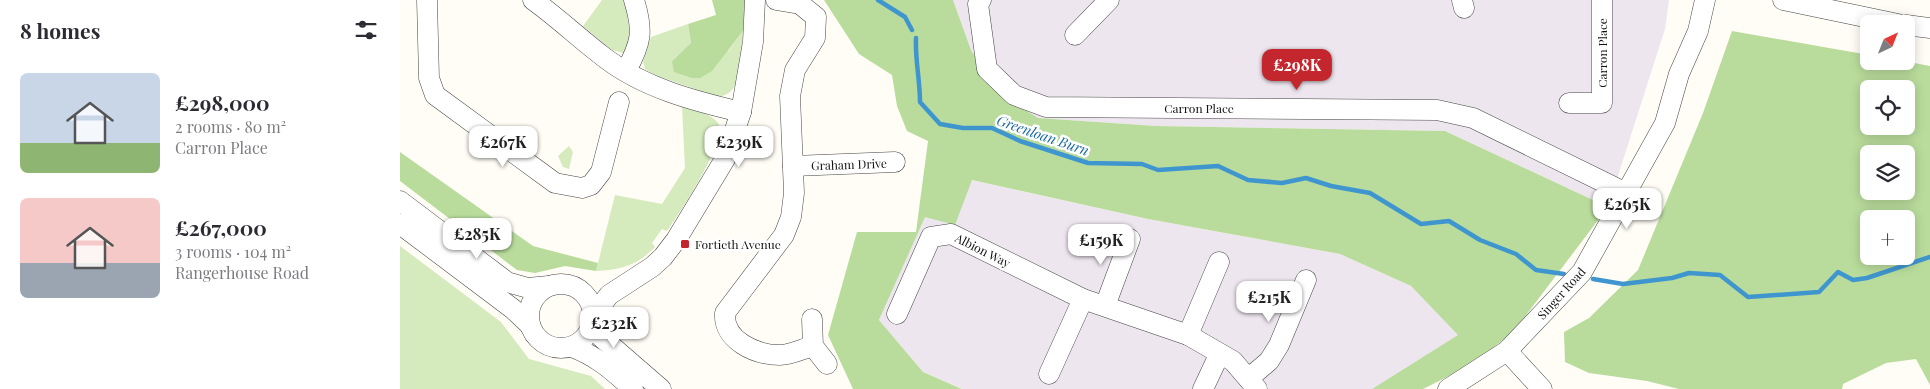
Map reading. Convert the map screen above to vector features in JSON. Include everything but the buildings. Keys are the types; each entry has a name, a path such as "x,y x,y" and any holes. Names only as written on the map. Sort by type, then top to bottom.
{"street":[{"path":"427,0 429,78 435,95 555,183 582,188 591,186 596,180 601,172 619,102"},
{"path":"533,0 606,58 626,71 686,98 740,112"},
{"path":"626,71 638,49 640,39 641,27 634,0"},
{"path":"572,347 585,338 609,295 626,281 652,267 676,240 724,159 740,112 753,42 755,0"},
{"name":"Graham Drive","path":"776,0 800,4 816,17 815,38 795,70 790,96 793,166 895,162"},
{"name":"Carron Place","path":"981,0 978,4 987,69 1014,95 1046,107 1437,110 1473,118 1626,193"},
{"path":"1076,35 1109,0"},
{"name":"Carron Place","path":"1569,103 1602,103 1602,0"},
{"name":"Singer Road","path":"1448,389 1508,351 1582,272 1665,123 1679,74 1698,31 1705,0"},
{"path":"1783,0 1860,16"},
{"path":"1915,26 1930,28"},
{"path":"793,166 794,193 791,217 784,235 724,312 724,320 733,338 755,350 778,355 790,354 813,346"},
{"path":"400,201 508,282 528,288 560,284 574,286 626,281"},
{"path":"400,224 513,309 530,325 538,339 551,348 572,347 587,352 602,362 633,389"},
{"name":"Albion Way","path":"897,314 931,236 951,234 1083,299 1188,335 1233,361 1253,383 1280,345 1306,280"},
{"path":"1105,306 1130,239"},
{"path":"1188,335 1219,262"},
{"path":"530,325 528,316 534,298 549,286"},
{"path":"574,286 588,298 601,337 661,389"},
{"path":"1049,374 1083,299"},
{"path":"812,320 813,346 827,364"},
{"path":"1508,351 1542,389"},
{"path":"1203,389 1220,354"}],"shaded area":[{"path":"953,0 1669,0 1665,29 1608,207 1445,131 1156,126 1038,118 998,93 971,50"},
{"path":"971,180 1148,219 1340,254 1411,286 1459,335 1372,389 963,389 923,372 879,320 925,216"}],"green space":[{"path":"602,0 626,0 630,38 623,53 612,50 583,26"},
{"path":"712,0 745,0 743,31 712,71 700,78 692,78 674,72 672,61 691,43 688,24 716,15"},
{"path":"824,0 953,0 971,50 998,93 1038,118 1156,126 1445,131 1608,207 1514,331 1473,364 1423,389 1372,389 1458,335 1411,286 1340,254 1148,219 972,180 955,225 925,217 879,320 923,372 962,389 853,389 828,335 857,232 916,232 928,141 907,131 897,106 892,75 859,54"},
{"path":"688,24 691,43 672,61 728,51 743,31 739,73 732,90 725,95 715,96 655,75 645,69 643,62 651,37"},
{"path":"1732,31 1860,53 1860,70 1915,70 1915,63 1930,66 1930,385 1916,359 1886,363 1843,384 1842,389 1679,389 1647,381 1589,373 1565,362 1564,332 1589,318 1638,270 1703,113"},
{"path":"682,107 708,115 719,125 716,146 709,162 681,210 667,231 662,229 652,243 655,247 649,253 621,268 596,271 615,195 662,204 685,168"},
{"path":"569,146 573,152 569,169 563,167 558,156"},
{"path":"400,152 533,246 598,263 596,271 565,266 535,273 517,270 400,181"},
{"path":"400,246 501,322 529,359 591,376 605,389 400,389"}],"waterway":[{"name":"Greenloan Burn","path":"878,0 905,17 912,30"},
{"name":"Greenloan Burn","path":"916,38 920,102 940,124 963,128 992,128 1020,141 1088,163 1142,164 1158,170 1218,166 1248,180 1282,183 1306,178 1331,186 1370,193 1421,224 1449,221 1480,240 1516,254 1536,270 1564,274"},
{"name":"Greenloan Burn","path":"1593,279 1623,284 1672,278 1689,273 1720,275 1748,297 1819,292 1838,272 1853,280 1867,278 1930,257"}],"place":[{"name":"Fortieth Avenue","path":"685,244"}]}
